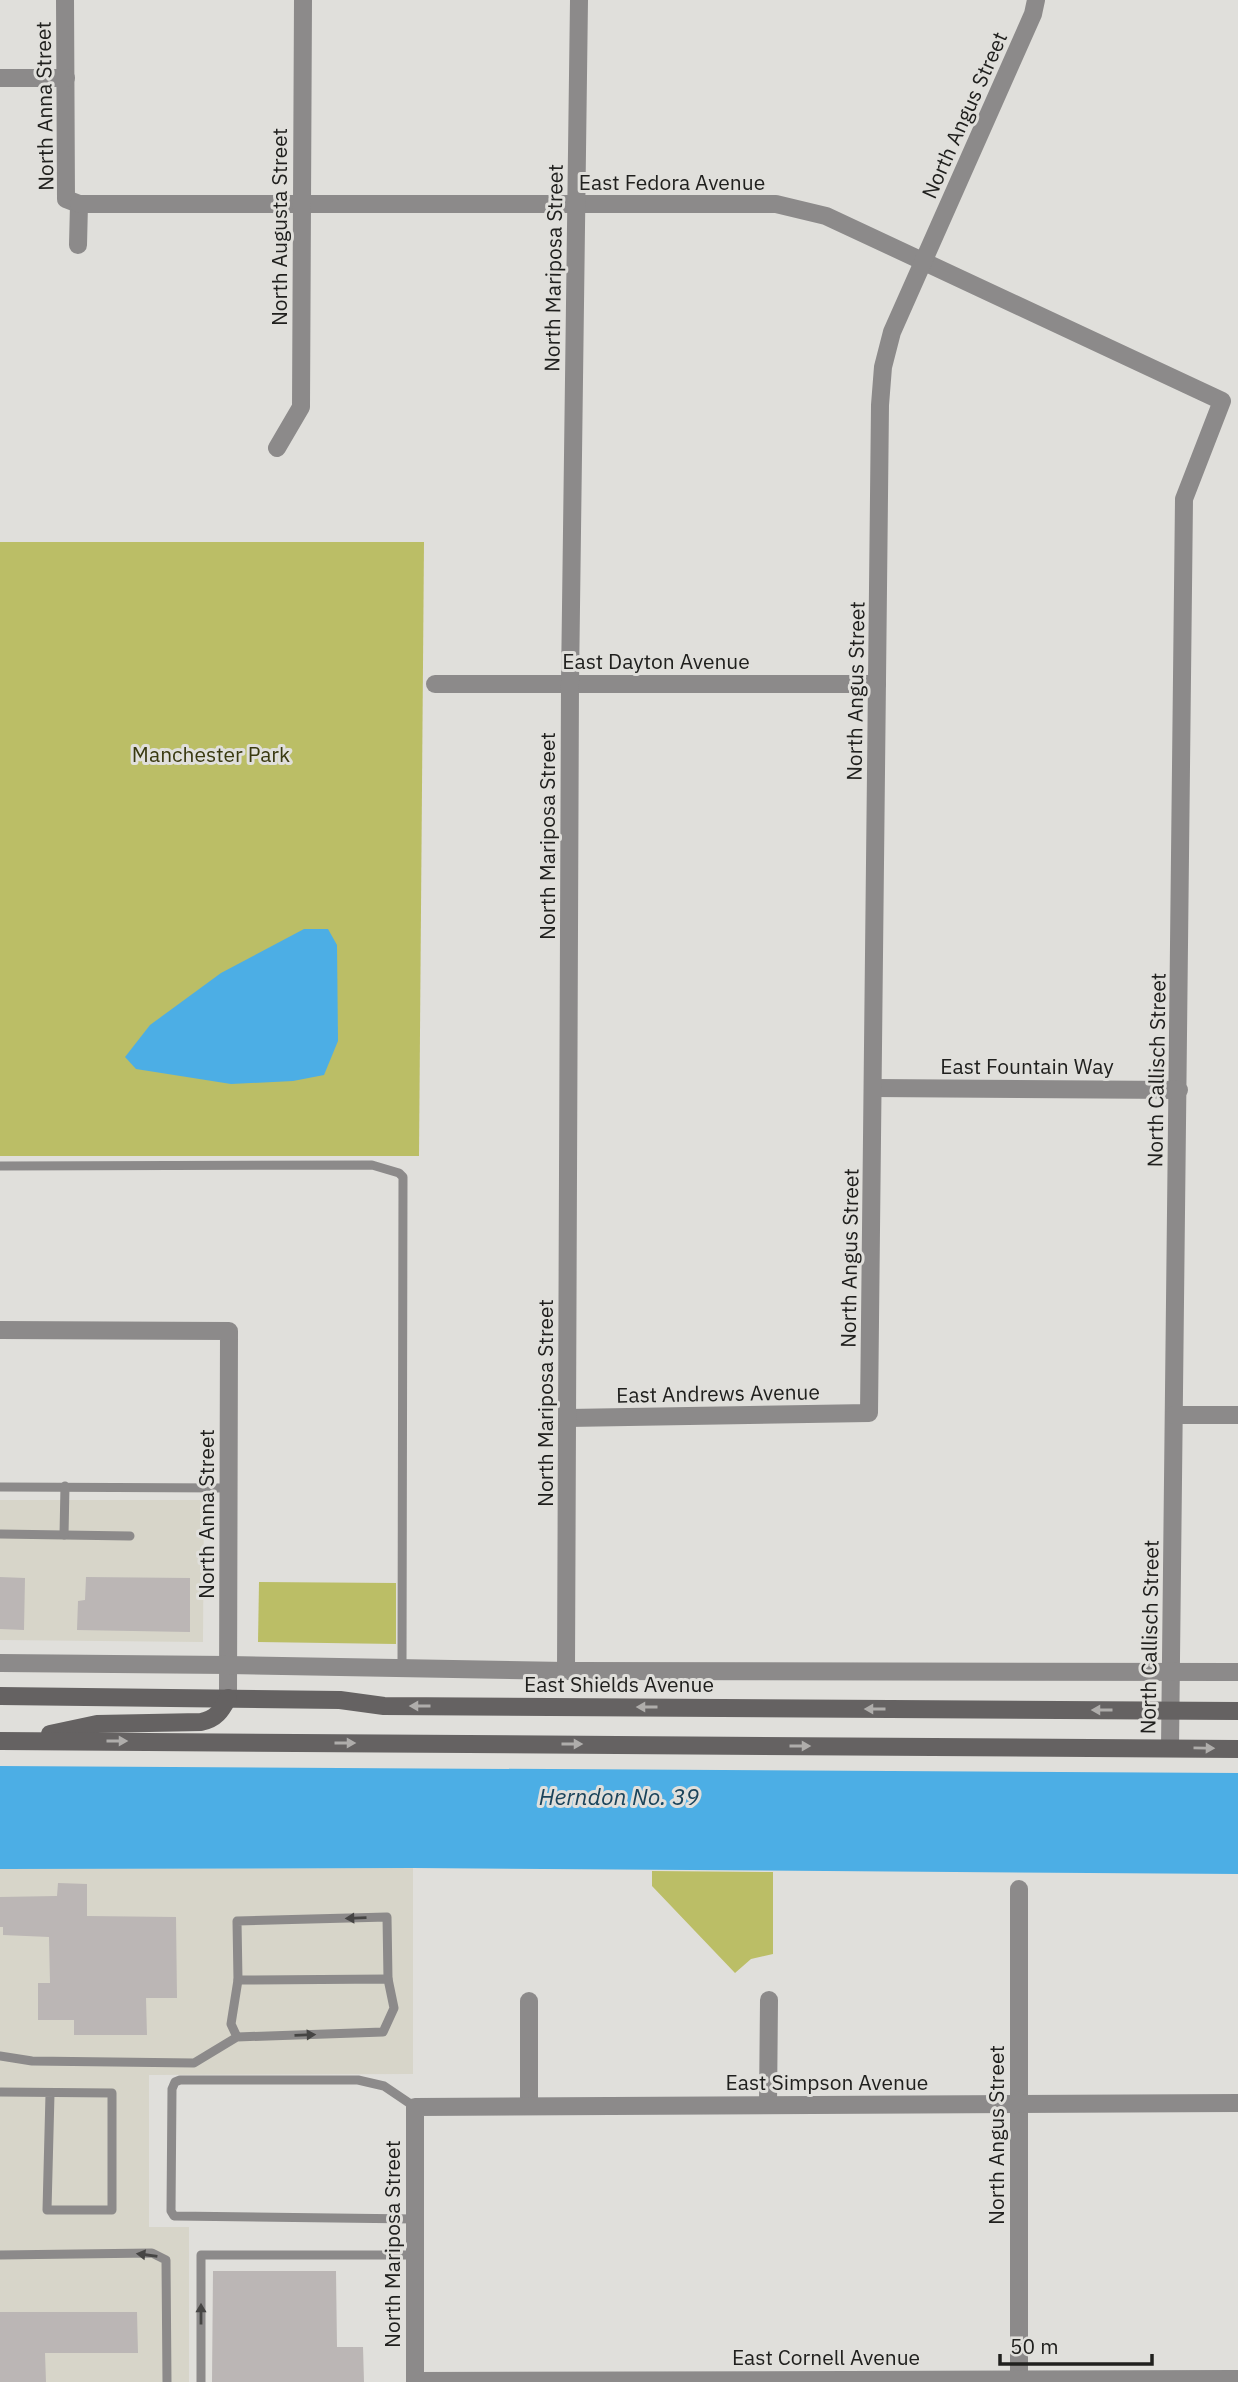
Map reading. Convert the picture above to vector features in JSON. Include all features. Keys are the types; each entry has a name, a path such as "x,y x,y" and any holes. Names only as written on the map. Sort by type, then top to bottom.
{"main road":[{"name":"East Shields Avenue","path":"0,1696 340,1700 384,1706 1238,1711"},
{"path":"19,1741 97,1724 213,1720 229,1698"},
{"path":"0,1741 1238,1749"}],"street":[{"name":"North Anna Street","path":"65,0 66,199 79,204 78,245"},
{"name":"North Augusta Street","path":"277,448 301,407 303,0"},
{"name":"North Mariposa Street","path":"566,1671 570,683 579,0"},
{"name":"North Angus Street","path":"869,1413 880,405 883,367 892,332 1033,14 1036,0"},
{"path":"0,78 66,78"},
{"name":"East Fedora Avenue","path":"79,204 776,204 826,216 1222,401"},
{"name":"North Callisch Street","path":"1170,1748 1184,499 1222,401"},
{"name":"East Dayton Avenue","path":"435,684 877,684"},
{"name":"East Fountain Way","path":"874,1088 1179,1090"},
{"name":"North Anna Street","path":"0,1330 229,1331 229,1698"},
{"name":"East Andrews Avenue","path":"568,1418 869,1413"},
{"path":"1174,1415 1238,1415"},
{"path":"0,1663 566,1671 1238,1672"},
{"name":"North Angus Street","path":"1018,1889 1019,2381"},
{"path":"768,2105 769,2000"},
{"path":"529,2001 529,2106"},
{"name":"East Simpson Avenue","path":"415,2107 1238,2104"},
{"name":"North Mariposa Street","path":"415,2107 415,2381"},
{"name":"East Cornell Avenue","path":"415,2381 1019,2381 1238,2378"}],"lane":[{"path":"0,1166 372,1165 403,1177 401,1668"},
{"path":"64,1535 65,1486"},
{"path":"0,1487 229,1488"},
{"path":"0,1534 130,1536"},
{"path":"0,2056 32,2060 194,2063 237,2037 383,2032 394,2008 388,1979 387,1917 237,1921 238,1980 231,2024 237,2037"},
{"path":"238,1980 388,1979"},
{"path":"415,2107 384,2086 358,2080 175,2082 172,2089 171,2211 174,2216 415,2219"},
{"path":"0,2092 112,2092 112,2210 47,2210 50,2094"},
{"path":"0,2255 152,2253 166,2260 167,2382"},
{"path":"201,2382 201,2255 415,2255"}],"shaded area":[{"path":"0,1500 204,1500 203,1642 0,1640"},
{"path":"413,1868 413,2074 149,2075 149,2227 189,2227 189,2382 0,2382 0,1869"}],"green space":[{"name":"Manchester Park","path":"0,542 424,542 419,1156 0,1156"},
{"path":"259,1582 396,1583 396,1644 258,1642"},
{"path":"652,1871 773,1872 773,1954 751,1959 735,1973 652,1886"}],"water":[{"path":"304,929 328,929 337,945 338,1041 324,1075 293,1081 231,1084 136,1069 125,1057 150,1025 221,973"},
{"name":"Herndon No. 39","path":"0,1766 1238,1773 1238,1874 413,1868 0,1869"}],"building":[{"path":"0,1577 25,1578 24,1630 0,1629"},
{"path":"86,1577 190,1578 190,1632 77,1630 78,1601 85,1600"},
{"path":"58,1883 87,1884 87,1916 176,1917 177,1998 146,1998 147,2035 74,2035 74,2020 38,2020 38,1983 50,1983 49,1937 3,1935 3,1927 0,1927 0,1897 57,1896"},
{"path":"213,2271 336,2271 337,2347 363,2347 364,2382 212,2382"},
{"path":"0,2312 137,2312 138,2353 45,2353 46,2382 0,2382"}]}
